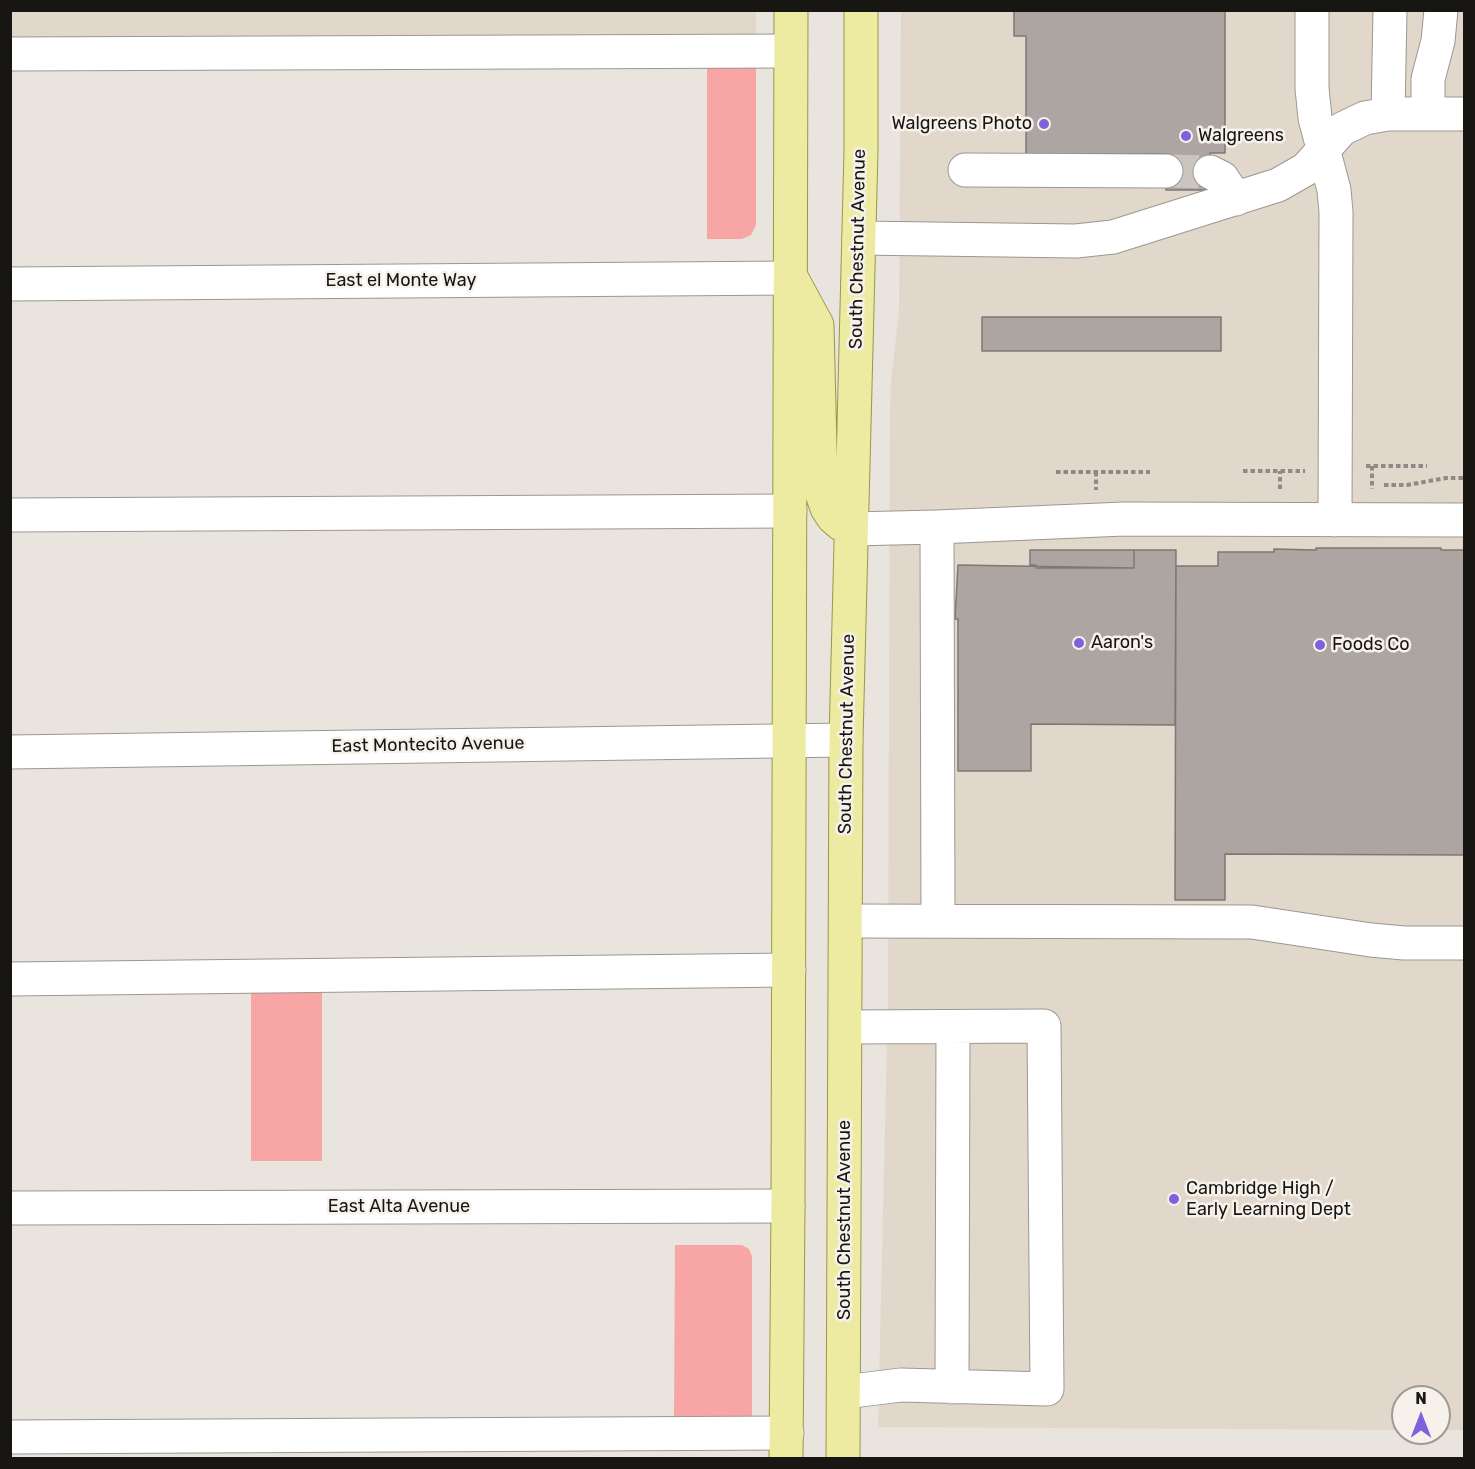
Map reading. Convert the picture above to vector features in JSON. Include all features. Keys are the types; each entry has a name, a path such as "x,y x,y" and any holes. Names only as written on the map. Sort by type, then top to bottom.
{"main road":[{"path":"786,1446 791,10"},
{"name":"South Chestnut Avenue","path":"843,1458 846,740 859,238 861,10"},
{"path":"791,278 817,325 821,491 833,517 851,529"}],"street":[{"path":"1312,10 1312,88 1316,118 1334,190 1336,212 1335,520"},
{"path":"1388,114 1390,10"},
{"path":"1428,114 1428,79 1438,41 1441,10"},
{"path":"10,54 790,51"},
{"path":"859,238 1052,241 1095,239 1135,231 1278,185 1306,169 1342,129 1365,118 1388,114 1464,114"},
{"path":"965,170 1167,171"},
{"path":"1210,172 1222,178 1236,198"},
{"name":"East el Monte Way","path":"10,284 791,278"},
{"path":"10,515 790,511"},
{"path":"851,529 937,528 1124,519 1464,520"},
{"path":"937,528 938,921"},
{"name":"East Montecito Avenue","path":"10,752 846,740"},
{"path":"846,921 1252,922 1371,940 1404,943 1464,943"},
{"path":"10,979 789,970"},
{"path":"844,1392 901,1385 1047,1389 1044,1026 846,1027"},
{"path":"952,1387 953,1027"},
{"name":"East Alta Avenue","path":"10,1208 788,1206"},
{"path":"10,1437 786,1446"}],"path":[{"path":"1371,466 1371,498"},
{"path":"1056,472 1150,472"},
{"path":"1096,472 1096,498"},
{"path":"1384,485 1407,485 1446,478 1464,478"}],"shaded area":[{"path":"756,10 756,39 11,42 10,11"},
{"path":"901,11 1464,11 1464,1430 1451,1430 1451,1385 1391,1385 1391,1430 878,1427 888,998 890,412 899,312"},
{"path":"707,62 756,62 756,225 751,235 742,239 707,239"},
{"path":"251,985 322,985 322,1161 251,1161"},
{"path":"675,1245 742,1245 749,1249 752,1256 752,1421 674,1421"}],"building":[{"name":"Walgreens","path":"1014,10 1225,10 1225,153 1210,153 1210,190 1166,190 1166,154 1026,154 1026,36 1014,36"},
{"path":"982,317 1221,317 1221,351 982,351"},
{"name":"Foods Co","path":"1316,548 1464,550 1464,855 1225,854 1225,900 1175,900 1176,566 1218,566 1218,552 1274,552 1274,549 1316,550"},
{"path":"1030,550 1134,550 1134,568 1036,568 1036,565 1030,565"},
{"path":"1134,550 1176,550 1175,725 1031,724 1031,771 958,771 958,619 955,619 958,565 1134,568"}],"tunnel":[{"path":"1166,171 1210,172"}],"place":[{"name":"Walgreens Photo","path":"1044,124"},
{"name":"Walgreens","path":"1186,136"},
{"name":"Aaron's","path":"1079,643"},
{"name":"Foods Co","path":"1320,645"},
{"name":"Cambridge High / Early Learning Dept","path":"1174,1199"}]}
